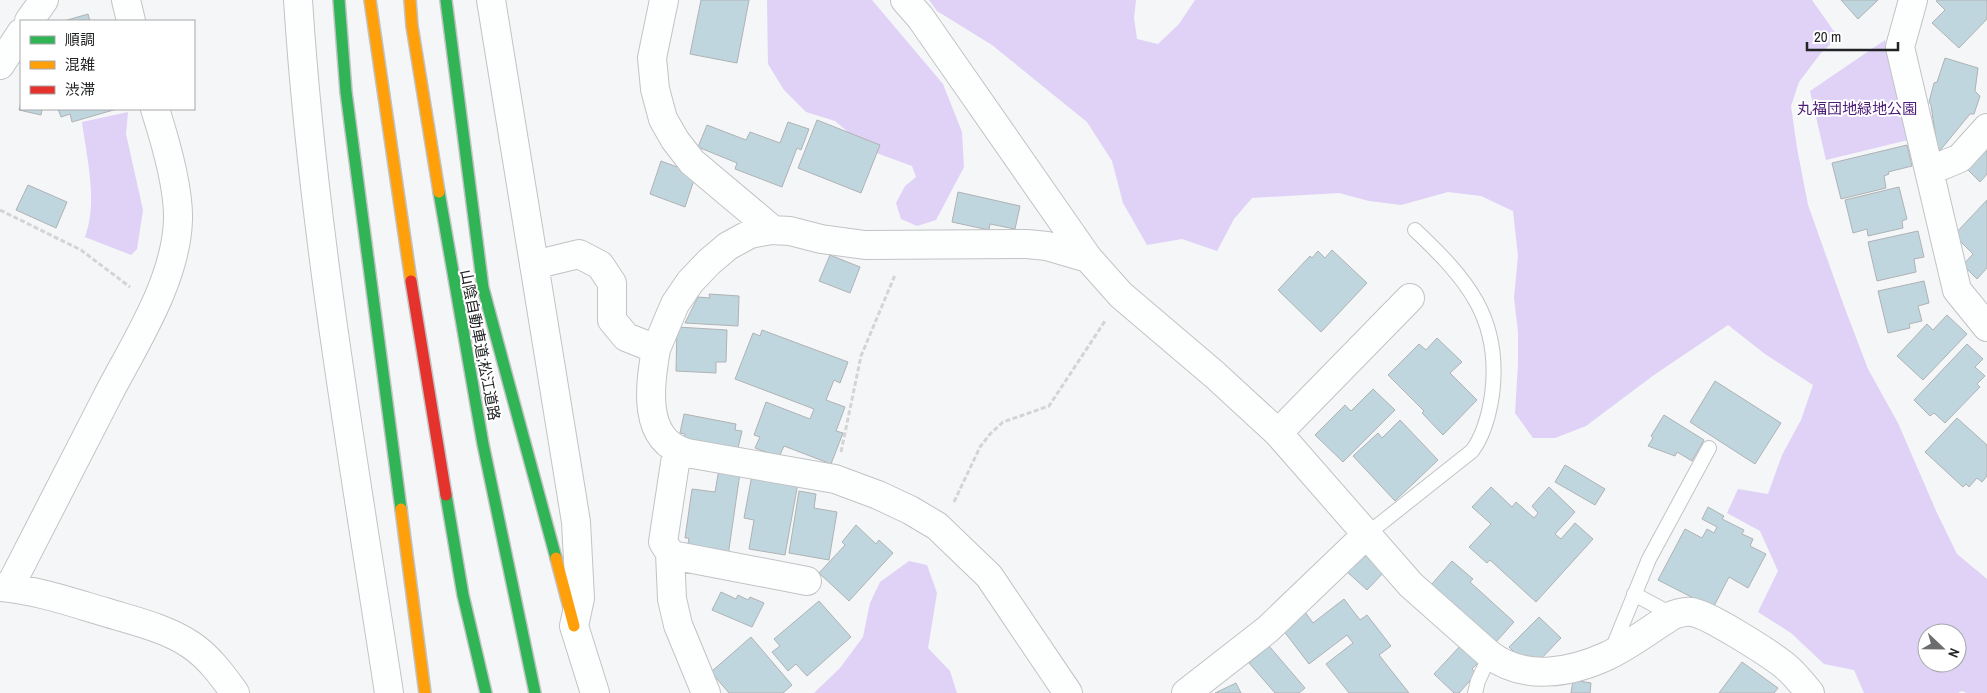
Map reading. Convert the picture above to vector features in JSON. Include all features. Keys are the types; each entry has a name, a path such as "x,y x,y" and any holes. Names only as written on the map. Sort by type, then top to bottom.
{"highway":[{"path":"339,0 346,92 425,693"},
{"path":"370,0 413,293 463,595 486,693"},
{"name":"山陰自動車道;松江道路","path":"410,0 412,26 457,311 521,633 535,693"},
{"path":"446,0 483,288 574,626"}],"street":[{"path":"31,20 44,0"},
{"path":"126,0 131,20"},
{"path":"298,0 301,54 322,251 389,693"},
{"path":"490,0 576,522 580,598 574,626 595,693"},
{"path":"664,0 652,58 654,89 663,119 674,140 692,162 773,230"},
{"path":"905,0 925,25 1088,258 1121,295 1215,375 1278,433 1411,585 1499,662 1526,671 1542,672 1581,666 1609,656 1673,615 1681,612 1693,612 1709,618 1786,666 1810,693"},
{"path":"1913,0 1900,47 1957,290 1987,327"},
{"path":"0,65 20,35"},
{"path":"155,110 162,129 175,191 178,220 172,256 158,296 4,587 52,596 152,626 173,635 190,644 206,657 235,693"},
{"path":"1929,171 1960,158 1987,128"},
{"path":"1068,693 989,576 937,526 910,510 878,495 835,479 677,450 666,441 658,428 652,414 650,394 656,348 675,304 690,282 709,262 728,246 750,234 773,230 790,231 821,239 865,245 1027,244 1047,246 1088,258"},
{"path":"534,265 578,254 600,265 612,283 612,320 626,337 656,348"},
{"path":"1278,433 1410,298"},
{"path":"677,450 664,542 670,553 672,599 678,625 706,693"},
{"path":"1186,693 1268,628 1366,535"},
{"path":"670,553 677,556 807,581"}],"lane":[{"path":"1366,535 1472,451 1483,434 1494,383 1490,333 1484,313 1472,292 1457,273 1415,230"},
{"path":"1609,656 1649,559 1709,448"},
{"path":"1634,594 1673,615"},
{"path":"1474,693 1490,655"}],"path":[{"path":"0,210 81,250 135,291 158,296"},
{"path":"835,479 861,356 896,274"},
{"path":"937,526 948,514 980,447 1003,422 1050,406 1121,295"}],"green space":[{"path":"767,0 872,0 943,84 962,132 964,167 936,220 917,226 901,219 896,203 905,186 916,177 912,166 871,151 835,121 806,112 784,90 768,64"},
{"path":"929,0 1136,0 1134,18 1137,39 1158,44 1179,24 1195,0 1812,0 1838,37 1821,53 1799,82 1791,106 1808,205 1868,369 1898,423 1957,554 1987,579 1987,693 1967,693 1962,691 1958,693 1864,693 1854,670 1824,664 1791,633 1758,612 1778,571 1760,531 1727,513 1738,489 1768,494 1782,455 1801,420 1813,385 1765,354 1728,325 1654,375 1586,426 1555,438 1533,438 1515,413 1518,332 1514,298 1518,256 1513,211 1481,196 1448,192 1401,205 1369,201 1339,193 1252,198 1234,219 1217,251 1182,239 1147,245 1123,203 1112,161 1087,122 992,45 937,11"},
{"name":"丸福団地緑地公園","path":"1885,40 1908,140 1826,160 1810,91"},
{"path":"128,112 126,134 143,210 137,249 131,255 85,237 91,209 91,195 89,166 82,122"},
{"path":"909,561 927,565 937,593 928,648 950,671 957,693 814,693 840,668 863,637 870,603 880,582"}],"building":[{"path":"701,0 749,0 737,63 690,54"},
{"path":"1841,0 1878,0 1858,19"},
{"path":"1987,0 1987,19 1959,48 1932,23 1945,10 1936,1"},
{"path":"88,14 90,20 67,20"},
{"path":"1945,58 1978,68 1975,91 1980,96 1974,114 1970,114 1938,153 1929,102 1934,83 1937,82"},
{"path":"20,106 20,110 42,110 41,115 19,110"},
{"path":"58,110 114,110 72,122 70,114 61,117"},
{"path":"817,120 880,145 861,193 798,168"},
{"path":"788,122 809,129 801,150 797,148 782,187 735,169 737,163 698,147 707,125 746,140 750,132 780,143"},
{"path":"1907,145 1912,166 1888,172 1889,174 1884,176 1886,188 1841,199 1832,163"},
{"path":"1981,146 1987,152 1987,174 1980,182 1962,164"},
{"path":"661,161 696,174 685,207 650,194"},
{"path":"28,185 67,202 56,228 16,210"},
{"path":"1899,187 1907,219 1902,221 1903,228 1868,236 1867,229 1853,233 1845,200"},
{"path":"958,192 1020,206 1015,229 990,224 989,230 952,222"},
{"path":"1987,200 1987,268 1977,279 1963,265 1973,254 1954,235"},
{"path":"1918,231 1924,257 1914,259 1916,272 1877,281 1868,242"},
{"path":"1332,250 1367,283 1321,332 1278,290 1310,256 1312,258 1318,251 1325,258"},
{"path":"830,255 860,267 850,293 819,281"},
{"path":"1924,281 1929,303 1918,306 1922,321 1909,324 1910,328 1888,333 1878,291"},
{"path":"709,294 739,296 738,326 685,323 698,297 710,298"},
{"path":"1947,315 1967,334 1923,380 1897,356 1927,324 1933,330"},
{"path":"677,327 727,330 726,362 716,362 716,373 676,371"},
{"path":"762,330 848,362 840,383 834,380 826,400 845,407 836,431 843,433 831,464 784,446 779,457 755,448 760,437 754,435 766,402 810,419 814,409 735,379 753,333 760,336"},
{"path":"1437,338 1462,362 1450,373 1477,400 1443,435 1422,413 1424,411 1388,375 1419,344 1426,350"},
{"path":"1967,344 1983,359 1975,367 1985,376 1977,384 1980,387 1945,423 1934,413 1930,416 1914,400"},
{"path":"1715,381 1781,423 1755,464 1690,422"},
{"path":"1373,389 1395,410 1343,462 1315,435 1345,405 1351,411"},
{"path":"684,414 736,424 735,430 742,431 738,448 684,438 685,434 680,433"},
{"path":"1664,415 1704,440 1692,461 1677,452 1675,456 1648,446 1653,438 1651,436"},
{"path":"1957,418 1987,445 1987,476 1982,482 1977,478 1969,487 1966,484 1963,487 1925,452"},
{"path":"1400,420 1438,460 1395,501 1353,456 1378,433 1382,438"},
{"path":"1565,465 1605,489 1595,505 1555,482"},
{"path":"719,469 740,473 728,556 687,550 689,538 685,538 692,489 715,492"},
{"path":"752,475 798,483 785,555 749,549 754,520 744,518"},
{"path":"1491,487 1512,507 1516,502 1534,518 1538,513 1532,506 1549,487 1575,512 1555,534 1561,539 1575,523 1593,539 1536,602 1490,560 1487,563 1469,547 1491,524 1472,507"},
{"path":"799,491 816,494 814,508 837,512 829,560 789,553"},
{"path":"1708,507 1724,516 1722,519 1744,530 1742,534 1753,539 1750,546 1766,554 1748,588 1729,577 1713,608 1658,580 1685,529 1702,538 1707,529 1714,533 1717,527 1702,519"},
{"path":"856,525 876,544 879,540 893,553 849,601 819,573 845,545 842,542"},
{"path":"1363,551 1385,571 1367,590 1345,570"},
{"path":"1452,561 1473,579 1470,582 1514,622 1495,643 1431,585"},
{"path":"721,592 736,599 738,595 748,600 750,597 764,603 752,627 712,610"},
{"path":"1344,599 1360,620 1367,615 1391,646 1379,655 1409,693 1349,693 1326,664 1353,643 1347,635 1309,664 1283,630 1305,612 1313,623"},
{"path":"819,601 851,637 807,676 796,664 788,671 772,652 780,646 774,639"},
{"path":"1539,617 1561,638 1536,664 1525,663 1509,647"},
{"path":"751,637 792,685 783,693 729,693 711,672"},
{"path":"1462,644 1480,661 1472,669 1476,674 1459,693 1454,693 1434,674"},
{"path":"1269,646 1305,688 1299,693 1275,693 1249,663"},
{"path":"1742,662 1778,688 1774,693 1719,693"},
{"path":"1573,680 1591,683 1590,693 1571,693"},
{"path":"1236,683 1241,693 1215,693"}],"traffic: fast":[{"path":"339,0 346,92 401,509"},
{"path":"446,0 483,288 556,558"},
{"path":"439,192 483,444 535,693"},
{"path":"446,495 463,595 486,693"}],"traffic: slow":[{"path":"370,0 411,281"},
{"path":"410,0 412,26 439,192"},
{"path":"401,509 425,693"},
{"path":"556,558 574,626"}],"traffic: jam":[{"path":"411,281 446,495"}]}
